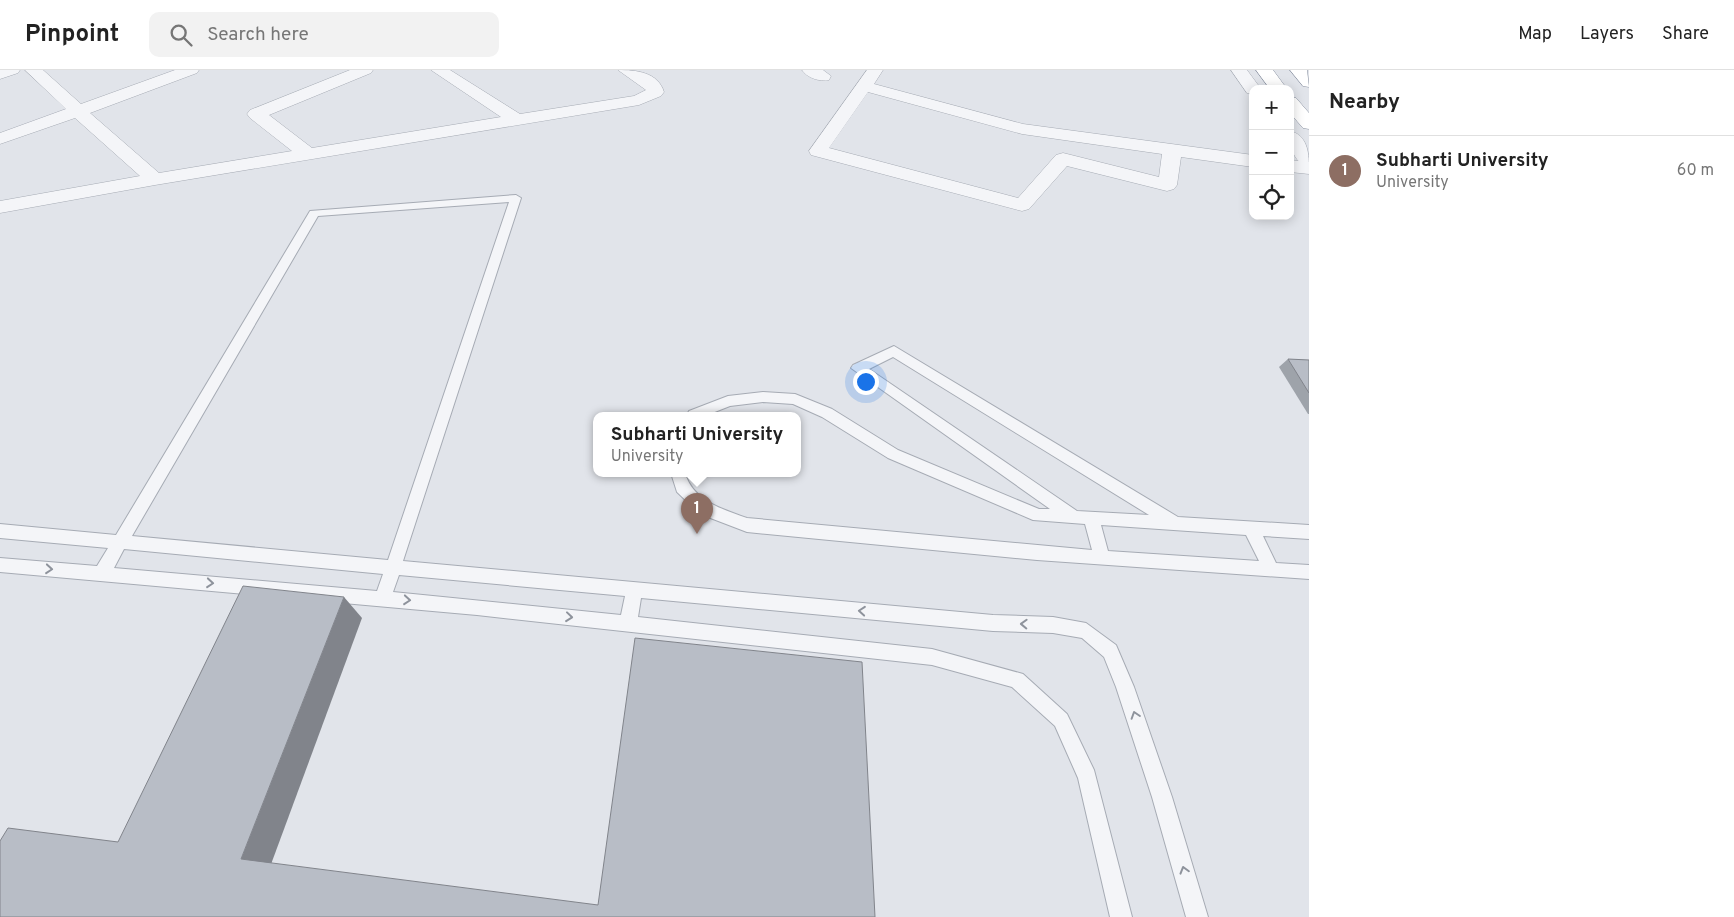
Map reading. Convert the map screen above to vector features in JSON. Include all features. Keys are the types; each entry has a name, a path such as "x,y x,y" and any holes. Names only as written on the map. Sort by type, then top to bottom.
{"highway":[{"path":"1264,70 1277,85"},
{"path":"1298,70 1309,82"},
{"path":"1294,107 1309,124"}],"street":[{"path":"0,74 12,70"},
{"path":"33,70 155,180"},
{"path":"0,139 191,70"},
{"path":"308,154 256,114 365,70"},
{"path":"439,70 517,120"},
{"path":"0,207 639,100 655,92 653,85 626,70"},
{"path":"875,70 818,151 1022,205 1063,159 1068,136"},
{"path":"1239,70 1250,85"},
{"path":"864,86 1022,129 1172,152 1249,161"},
{"path":"1294,141 1309,161"},
{"path":"1063,159 1167,185 1172,152"},
{"path":"1294,166 1309,168"}],"lane":[{"path":"102,573 314,214 516,198 383,598"},
{"path":"1073,517 858,368 894,351 1176,524"},
{"path":"701,412 728,401 762,397 795,399 828,413 893,454 958,483 1038,515 1309,532"},
{"path":"679,477 682,488 705,509 747,525 1102,557 1309,572"},
{"path":"1091,518 1102,557"},
{"path":"1251,528 1271,569"},
{"path":"0,531 992,623 1053,625 1086,631 1110,651 1125,687 1162,797 1197,917"},
{"path":"0,565 383,598 932,657 1017,680 1062,720 1084,769 1121,917"},
{"path":"628,624 634,590"}],"building":[{"path":"1288,359 1309,360 1309,393"},
{"path":"243,586 344,597 241,859 598,905 635,638 862,662 875,917 0,917 0,841 8,828 118,842"}],"place":[{"name":"Subharti University","path":"697,534"}]}
